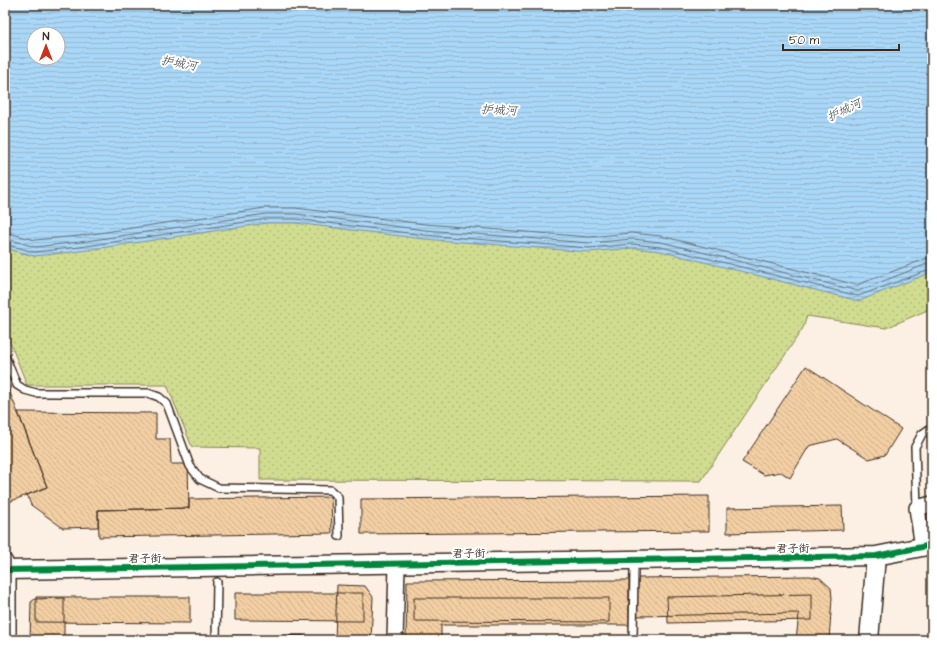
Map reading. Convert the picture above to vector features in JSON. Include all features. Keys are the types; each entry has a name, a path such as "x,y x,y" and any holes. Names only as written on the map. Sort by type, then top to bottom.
{"street":[{"path":"927,546 917,508 932,504"},
{"name":"君子街","path":"6,568 397,565 876,556 927,546"},
{"path":"869,640 876,556"},
{"path":"395,640 397,565"},
{"path":"6,568 8,640"}],"lane":[{"path":"5,356 17,385 25,390 36,393 148,393 159,397 167,404 190,466 200,479 219,488 330,490 338,497 339,536"},
{"path":"917,508 914,447 922,434 932,427"},
{"path":"634,567 634,640"},
{"path":"217,582 216,640 302,640"}],"green space":[{"path":"271,217 932,263 932,308 886,328 807,316 803,328 701,481 260,480 260,448 192,447 167,385 27,385 5,330 5,247 34,256"}],"water":[{"name":"护城河","path":"5,5 932,5 932,272 859,301 660,251 632,248 589,252 424,239 295,223 267,223 81,251 34,256 5,247"}],"building":[{"path":"806,366 901,429 885,455 869,459 837,439 809,446 790,478 781,472 764,475 742,462"},
{"path":"5,380 47,487 9,502 5,493"},
{"path":"18,412 156,413 156,439 170,439 171,464 188,464 189,508 98,510 98,527 63,528 31,505 27,495 47,487"},
{"path":"709,496 709,531 361,534 361,499"},
{"path":"331,497 332,533 99,537 98,510 189,508 189,499"},
{"path":"842,506 843,530 727,533 727,508"},
{"path":"810,576 820,578 831,588 832,598 829,640 796,640 799,614 797,613 637,616 638,578"},
{"path":"629,580 629,625 441,625 441,640 406,640 407,581"},
{"path":"337,585 365,586 373,597 371,640 335,640"},
{"path":"235,593 363,593 363,621 235,620"},
{"path":"812,594 812,620 668,623 667,597"},
{"path":"36,597 190,597 190,623 36,622"},
{"path":"64,598 64,640 30,640 31,602 35,599"},
{"path":"414,598 609,598 609,622 414,621"}],"cycle path":[{"path":"5,570 876,556 932,545"}]}
